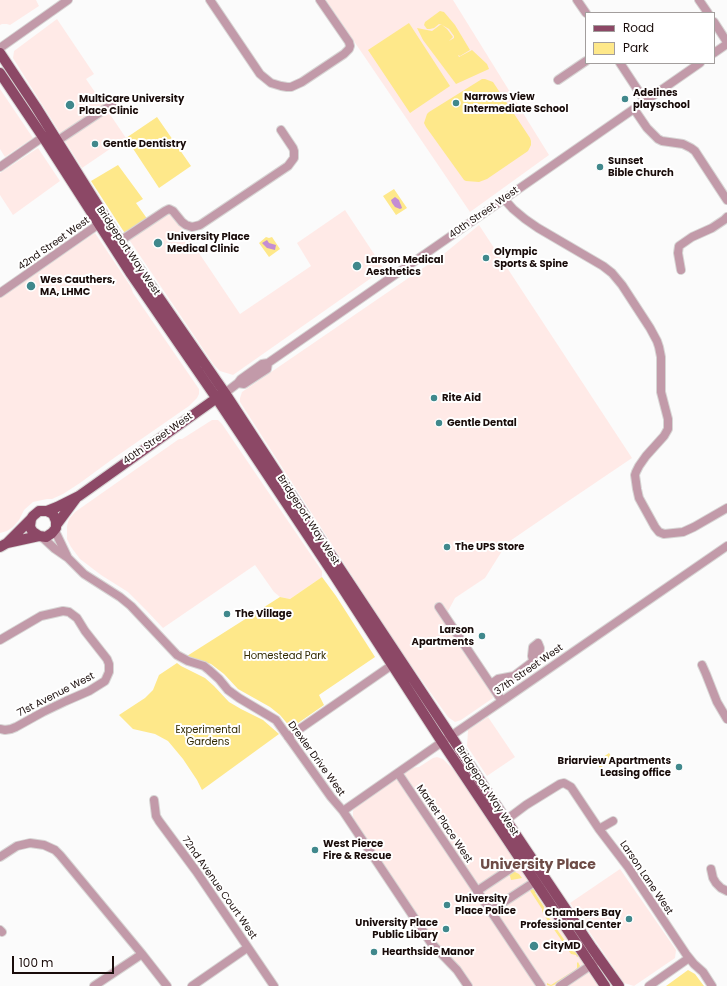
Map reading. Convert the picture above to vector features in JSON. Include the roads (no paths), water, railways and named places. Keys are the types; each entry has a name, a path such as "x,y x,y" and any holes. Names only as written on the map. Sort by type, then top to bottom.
{"main road":[{"name":"Bridgeport Way West","path":"0,53 392,665 605,986"},
{"name":"Bridgeport Way West","path":"0,73 166,326 221,396 335,561 506,820 591,947 619,986"},
{"name":"40th Street West","path":"47,511 78,496 221,396"},
{"name":"40th Street West","path":"56,528 78,496"},
{"path":"39,511 47,511 55,517 56,528 49,536 40,536 4,545 39,511"},
{"path":"31,519 31,529 40,536"}],"street":[{"path":"0,48 68,0"},
{"path":"210,0 260,74 271,83 284,87 302,82 344,54 349,49 349,42 320,0"},
{"path":"578,0 585,12"},
{"path":"699,0 707,12"},
{"path":"715,24 727,43 715,52"},
{"path":"558,80 585,62"},
{"path":"621,64 645,101"},
{"name":"40th Street West","path":"221,396 262,364 268,363 699,64"},
{"path":"57,141 114,103"},
{"path":"634,109 647,128 658,139 683,144 695,151 727,200"},
{"path":"120,241 165,211 169,210 173,211 186,225 194,227 200,225 288,166 294,158 294,151 280,130"},
{"path":"0,167 43,138"},
{"path":"504,199 513,209 538,228 612,272 650,328 659,347 661,357 662,392 668,419 668,429 664,436 640,464 635,475 636,489 639,498 655,527 659,532 664,534 683,532 727,508"},
{"path":"681,270 678,253 680,246 692,237 712,228 727,217"},
{"name":"42nd Street West","path":"0,293 99,224"},
{"name":"Drexler Drive West","path":"56,528 68,558"},
{"name":"Drexler Drive West","path":"40,536 68,558 87,576 114,592 131,606 177,655 183,659 204,666 219,679 228,690 276,720 331,797 344,811 431,943 457,970 468,986"},
{"name":"37th Street West","path":"344,811 727,546"},
{"path":"439,607 502,701"},
{"name":"71st Avenue West","path":"0,640 41,616 63,611 69,612 77,618 85,631 107,659 109,664 109,672 106,681 89,691 43,712 16,727 5,730 0,729"},
{"path":"491,684 498,679 514,676 532,663 533,660"},
{"path":"288,737 392,665"},
{"path":"702,665 717,702 727,719"},
{"name":"Market Place West","path":"398,773 541,986"},
{"name":"Larson Lane West","path":"506,820 564,783 571,787 628,867 689,958 703,972 712,986"},
{"name":"72nd Avenue Court West","path":"154,800 156,816 159,821 196,871 274,986"},
{"path":"600,829 612,821"},
{"path":"0,857 12,848 23,844 36,843 55,850 167,986"},
{"path":"477,891 522,861"},
{"path":"711,869 716,883 727,891"},
{"path":"490,911 536,881"},
{"path":"192,986 247,948"},
{"path":"94,986 142,954"},
{"path":"649,986 689,958"},
{"path":"560,986 600,959"}],"place":[{"name":"Adelines playschool","path":"625,99"},
{"name":"Narrows View Intermediate School","path":"456,103"},
{"name":"MultiCare University Place Clinic","path":"70,105"},
{"name":"Gentle Dentistry","path":"95,144"},
{"name":"Sunset Bible Church","path":"600,167"},
{"name":"University Place Medical Clinic","path":"158,243"},
{"name":"Olympic Sports & Spine","path":"486,258"},
{"name":"Larson Medical Aesthetics","path":"357,266"},
{"name":"Wes Cauthers, MA, LHMC","path":"31,286"},
{"name":"Rite Aid","path":"434,398"},
{"name":"Gentle Dental","path":"439,423"},
{"name":"The UPS Store","path":"447,547"},
{"name":"The Village","path":"227,614"},
{"name":"Larson Apartments","path":"482,636"},
{"name":"Briarview Apartments Leasing office","path":"679,767"},
{"name":"West Pierce Fire & Rescue","path":"315,850"},
{"name":"University Place Police","path":"447,905"},
{"name":"Chambers Bay Professional Center","path":"629,919"},
{"name":"University Place Public Libary","path":"446,929"},
{"name":"CityMD","path":"534,946"},
{"name":"Hearthside Manor","path":"374,952"}],"district":[{"name":"University Place","path":"538,865"}],"park label":[{"name":"Homestead Park","path":"285,656"},
{"name":"Experimental Gardens","path":"208,736"}]}
